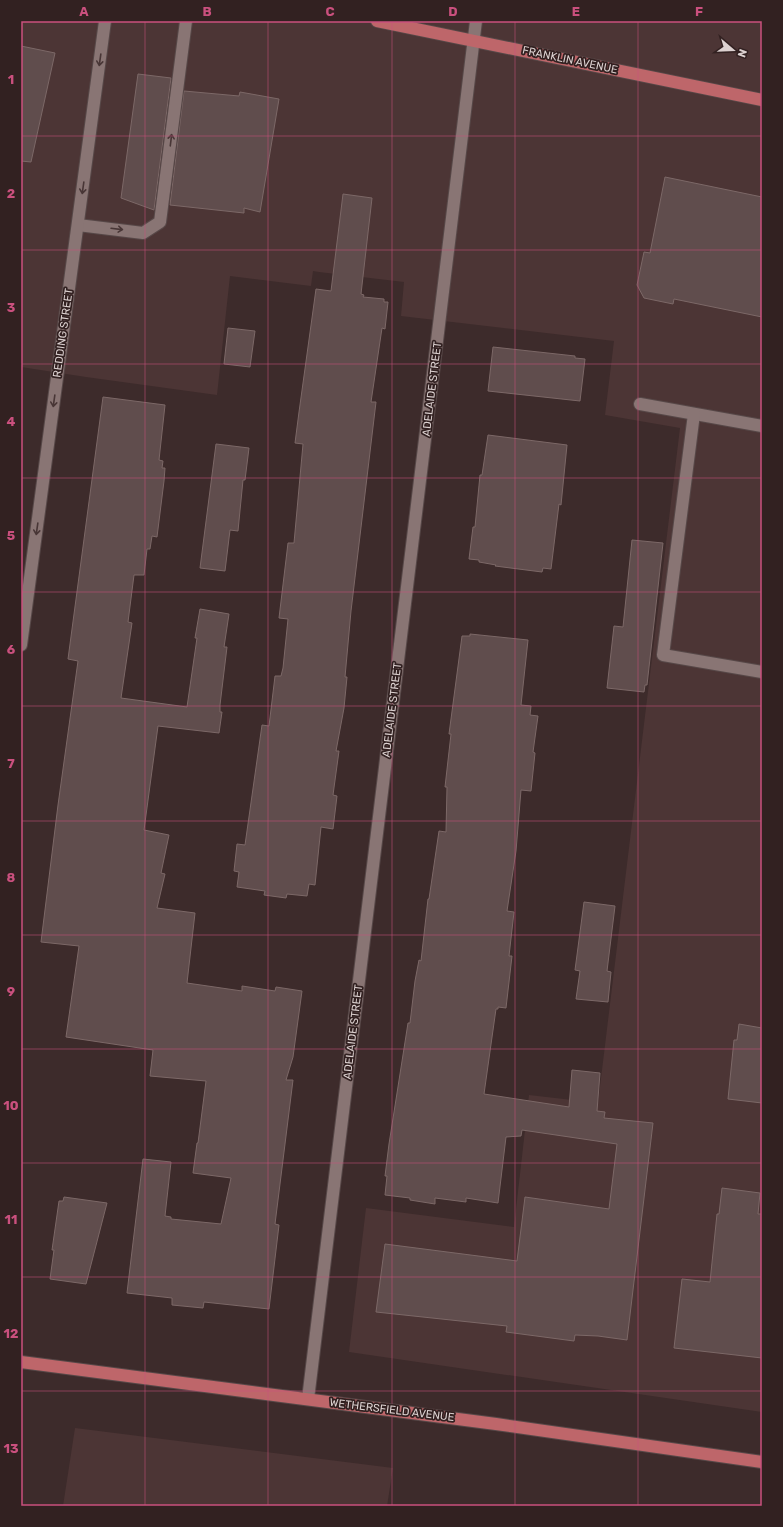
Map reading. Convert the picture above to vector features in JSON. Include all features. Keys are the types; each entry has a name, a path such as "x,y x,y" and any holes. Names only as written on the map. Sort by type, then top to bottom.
{"main road":[{"name":"FRANKLIN AVENUE","path":"377,21 762,100"},
{"name":"WETHERSFIELD AVENUE","path":"21,1362 512,1426 762,1462"}],"street":[{"name":"REDDING STREET","path":"21,644 105,21"},
{"path":"78,224 143,233 160,222 186,21"},
{"name":"ADELAIDE STREET","path":"308,1399 476,21"},
{"path":"640,404 762,426"},
{"path":"694,414 664,655 762,672"}],"shaded area":[{"path":"21,21 762,21 762,1412 349,1352 366,1208 514,1227 529,1095 598,1103 680,428 605,415 614,341 401,316 404,282 313,271 311,286 230,276 217,395 21,367"},
{"path":"75,1428 393,1468 387,1506 63,1506"}],"building":[{"path":"21,46 55,53 31,162 21,161"},
{"path":"138,74 171,78 154,210 121,198"},
{"path":"184,91 239,96 240,92 279,99 260,212 244,208 244,213 170,205"},
{"path":"665,177 762,197 762,317 674,299 673,304 644,298 637,285 644,252 650,253"},
{"path":"343,194 372,198 361,294 364,295 363,297 384,299 384,302 388,302 385,329 382,328 371,402 376,402 351,611 345,677 347,677 344,708 336,751 339,751 333,795 337,796 333,829 321,827 315,885 309,884 307,896 287,894 286,898 264,895 265,891 237,887 239,872 234,871 237,844 245,845 262,725 269,726 275,676 281,676 283,668 288,619 279,618 288,543 294,543 303,444 295,443 316,289 331,291"},
{"path":"228,328 255,331 250,367 224,364"},
{"path":"493,347 575,356 575,358 585,359 580,401 488,391"},
{"path":"103,397 165,405 159,460 163,461 162,468 165,468 157,537 152,536 150,549 147,549 144,575 134,575 128,622 132,623 121,698 187,707 200,609 229,614 224,647 227,647 220,705 220,712 222,712 219,733 158,726 144,830 169,835 161,873 165,874 157,908 195,913 187,983 242,991 242,986 275,991 276,987 302,991 293,1057 286,1080 293,1080 275,1224 279,1225 269,1309 204,1302 203,1308 172,1305 172,1298 127,1293 143,1159 171,1162 165,1216 171,1217 171,1219 221,1224 231,1178 193,1173 206,1081 150,1076 153,1050 66,1037 79,946 41,942 78,661 68,659"},
{"path":"488,435 567,445 561,505 559,504 551,569 543,568 542,572 495,566 496,565 479,562 479,560 469,559 473,527 475,527 480,475 482,475"},
{"path":"216,444 249,448 245,480 243,480 238,531 230,530 225,571 200,568"},
{"path":"632,540 663,543 647,685 645,685 644,692 607,688 614,626 623,627"},
{"path":"470,634 528,640 521,705 531,706 530,715 538,716 533,752 535,753 531,791 521,790 516,851 507,911 514,912 509,956 512,956 506,1008 498,1007 498,1009 496,1009 484,1094 569,1107 572,1070 600,1073 597,1111 605,1112 604,1118 653,1123 627,1340 598,1336 575,1335 574,1341 506,1332 507,1326 376,1312 385,1244 517,1261 525,1197 609,1209 617,1144 522,1130 521,1136 506,1137 498,1203 466,1198 466,1202 435,1198 435,1204 410,1200 410,1198 385,1195 387,1176 385,1176 389,1144 408,1023 410,1023 415,981 419,960 421,961 428,899 439,831 446,832 447,787 445,787 451,734 449,734 462,636 470,636"},
{"path":"584,902 615,906 607,971 611,972 608,1002 576,999 580,971 575,970"},
{"path":"739,1024 762,1028 762,1103 728,1099 734,1040 737,1040"},
{"path":"722,1188 760,1193 758,1214 762,1214 762,1358 674,1348 682,1279 710,1282 717,1214 719,1214"},
{"path":"64,1197 107,1203 86,1284 50,1279 54,1250 52,1250 59,1201 63,1201"}]}
